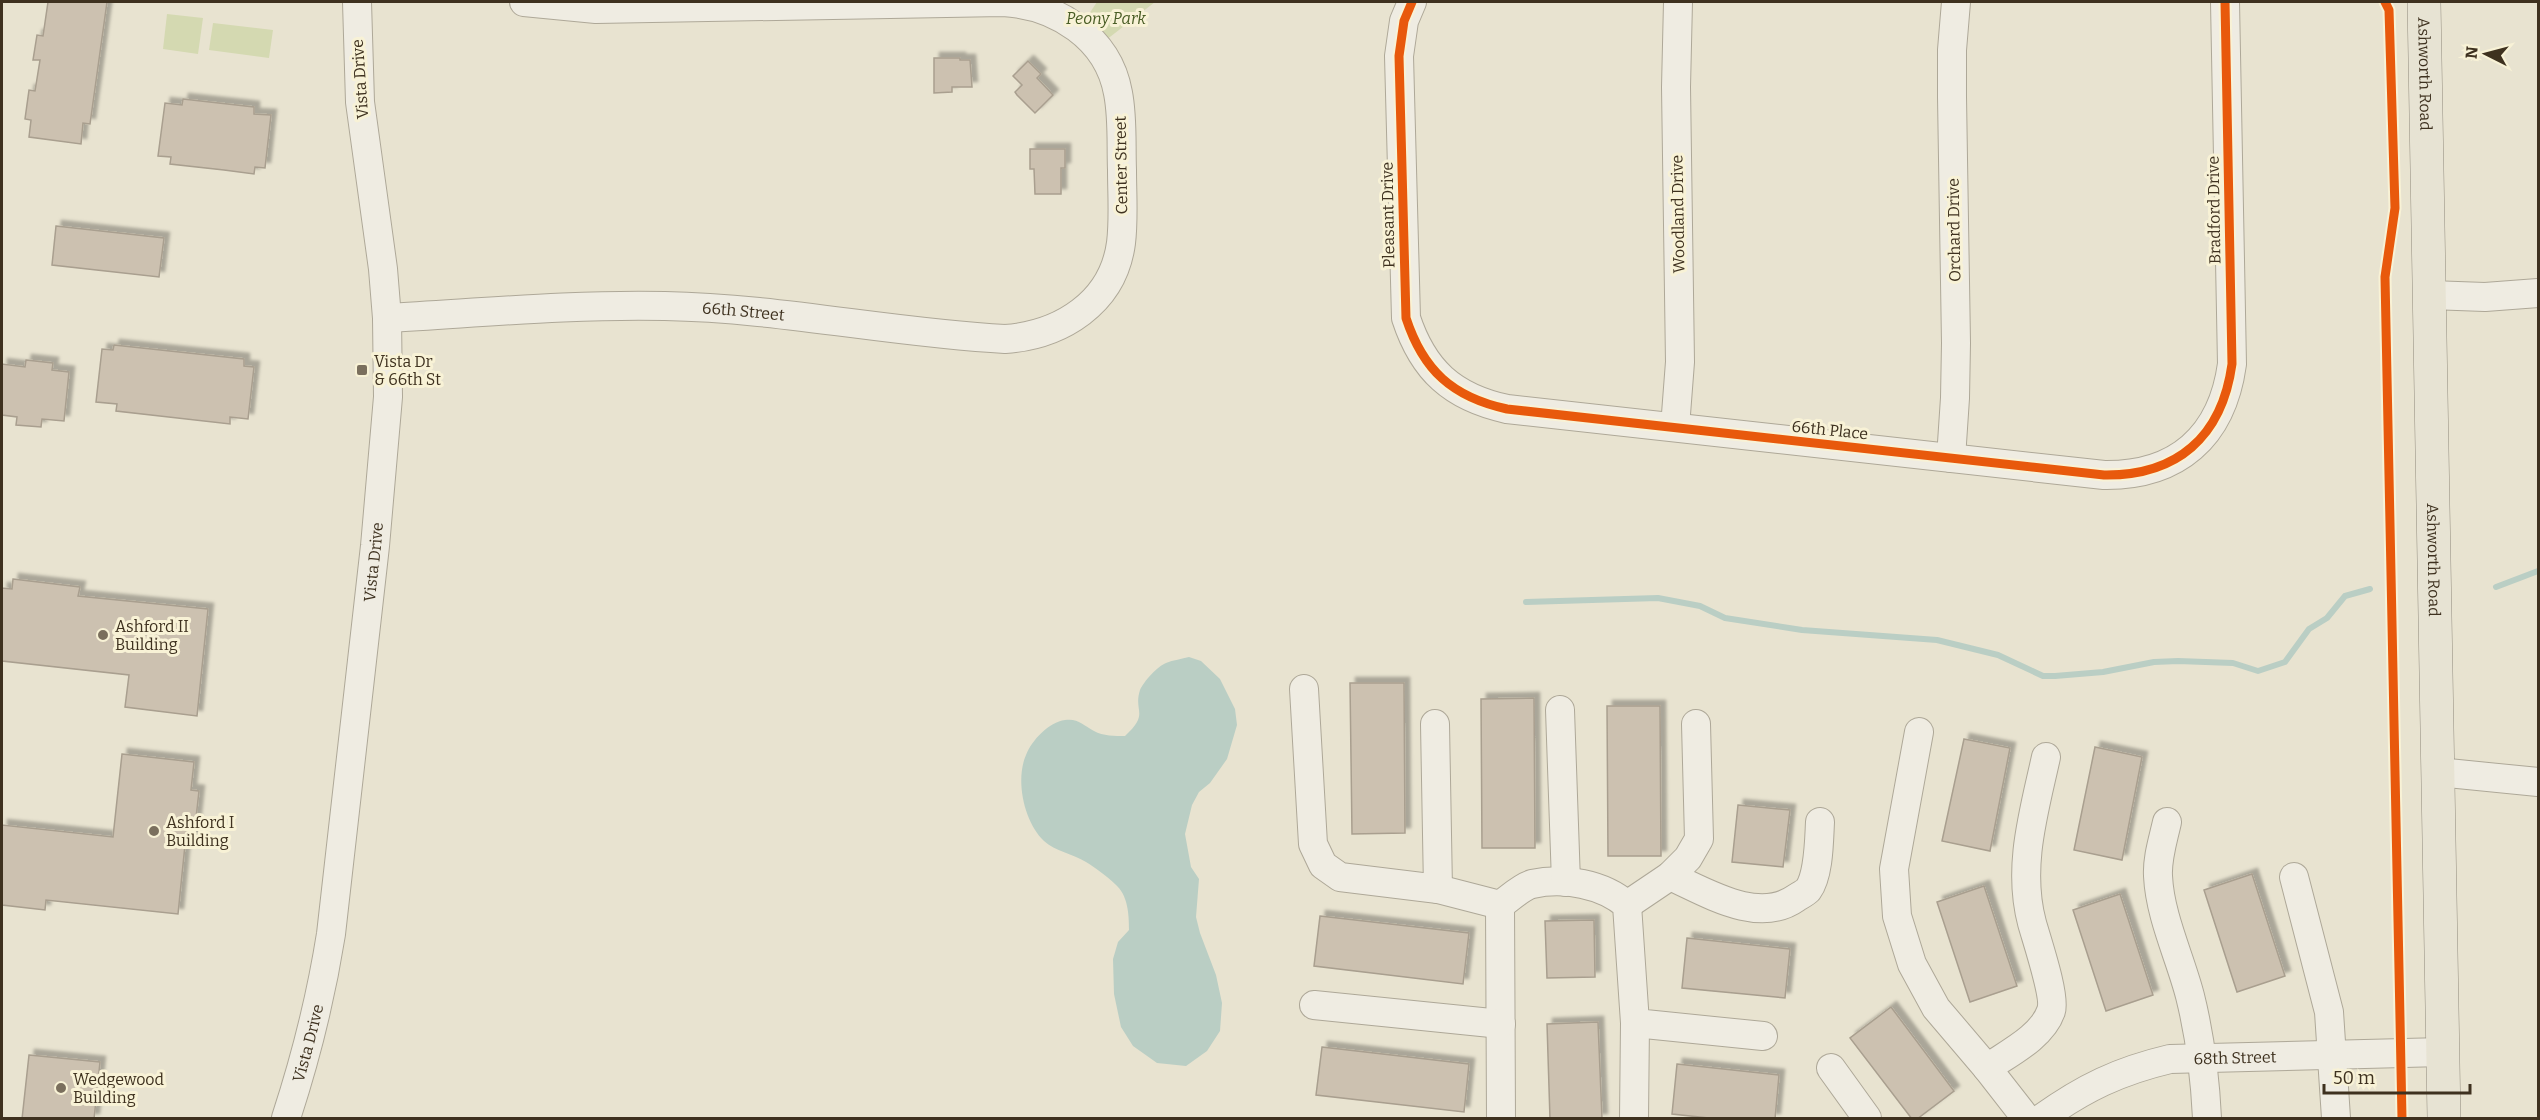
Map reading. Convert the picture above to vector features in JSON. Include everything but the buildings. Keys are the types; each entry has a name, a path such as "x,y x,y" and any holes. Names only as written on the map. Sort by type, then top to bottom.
{"main road":[{"name":"Ashworth Road","path":"2424,2 2444,1119"}],"street":[{"name":"Vista Drive","path":"286,1119 306,1057 321,995 333,915 378,514 388,398 387,318 383,269 360,102 357,2"},
{"name":"Center Street","path":"524,2 597,9 1003,2 1042,8 1064,18 1097,47 1110,68 1118,91 1121,115 1123,221 1121,245 1114,268 1102,290 1090,304"},
{"name":"Pleasant Drive","path":"1412,2 1404,21 1399,56 1404,296 1406,318 1414,340 1430,366"},
{"name":"Woodland Drive","path":"1675,427 1680,362 1676,87 1678,2"},
{"name":"Orchard Drive","path":"1951,458 1956,354 1952,97 1952,50 1956,2"},
{"name":"Bradford Drive","path":"2218,415 2229,388 2232,364 2225,2"},
{"path":"2430,295 2486,297 2538,293"},
{"name":"66th Street","path":"387,318 600,307 665,306 743,311 1005,339 1029,337 1051,331 1073,319 1090,304"},
{"name":"66th Place","path":"1430,366 1443,381 1462,394 1485,404 1507,409 2104,475 2127,476 2151,471 2172,461 2194,446 2211,427 2218,415"},
{"path":"1304,689 1313,844 1323,865 1340,877 1438,889 1500,905 1530,884 1566,882 1597,887 1615,895 1627,905 1635,1023 1634,1119"},
{"path":"1560,710 1566,882"},
{"path":"1435,724 1438,889"},
{"path":"1627,905 1670,876 1688,858 1699,839 1696,724"},
{"path":"1919,732 1894,869 1897,916 1912,964 1936,1008 1987,1068 2026,1119"},
{"path":"1987,1068 2044,1025 2052,1010 2052,992 2043,968 2027,904 2025,873 2031,825 2046,757"},
{"path":"2438,772 2538,782"},
{"path":"1670,876 1740,906 1773,909 1792,901 1808,890 1817,864 1820,822"},
{"path":"2166,822 2159,856 2158,877 2169,927 2190,996 2203,1057 2207,1119"},
{"path":"2294,877 2329,1012 2336,1119"},
{"path":"1500,905 1501,1119"},
{"path":"1314,1005 1501,1024"},
{"path":"1635,1023 1763,1036"},
{"name":"68th Street","path":"2042,1119 2074,1096 2123,1072 2170,1059 2443,1052"},
{"path":"1831,1068 1868,1119"}],"green space":[{"name":"Peony Park","path":"1097,2 1155,2 1097,47 1079,29"},
{"path":"167,14 203,18 198,54 163,49"},
{"path":"213,23 273,30 269,58 209,50"}],"shaded area":[{"path":"1189,657 1201,661 1220,679 1235,709 1237,725 1227,759 1210,783 1199,792 1192,805 1185,834 1191,867 1199,879 1196,917 1216,975 1222,1003 1220,1031 1207,1051 1186,1066 1157,1063 1133,1046 1121,1027 1114,994 1113,959 1118,942 1129,930 1125,899 1119,888 1101,872 1081,859 1048,844 1037,833 1023,800 1021,776 1026,755 1032,743 1047,728 1059,721 1073,720 1101,734 1125,736 1139,717 1138,697 1148,678 1163,665"}],"waterway":[{"path":"2496,587 2538,571"},
{"path":"1526,602 1658,598 1700,606 1725,618 1802,630 1937,640 1998,655 2043,676 2055,676 2103,672 2154,662 2178,661 2233,663 2258,671 2285,662 2309,629 2327,618 2345,596 2370,589"}],"cycle path":[{"path":"1412,2 1404,21 1399,56 1406,318 1421,352 1442,378 1455,389 1488,404 1507,409 2104,475 2130,474 2174,460 2192,447 2206,431 2218,412 2227,390 2232,364 2225,2"},
{"path":"2385,2 2389,10 2395,208 2385,277 2402,1118"}],"place":[{"name":"Vista Dr & 66th St","path":"362,370"},
{"name":"Ashford II Building","path":"103,635"},
{"name":"Ashford I Building","path":"154,831"},
{"name":"Wedgewood Building","path":"61,1088"}]}
